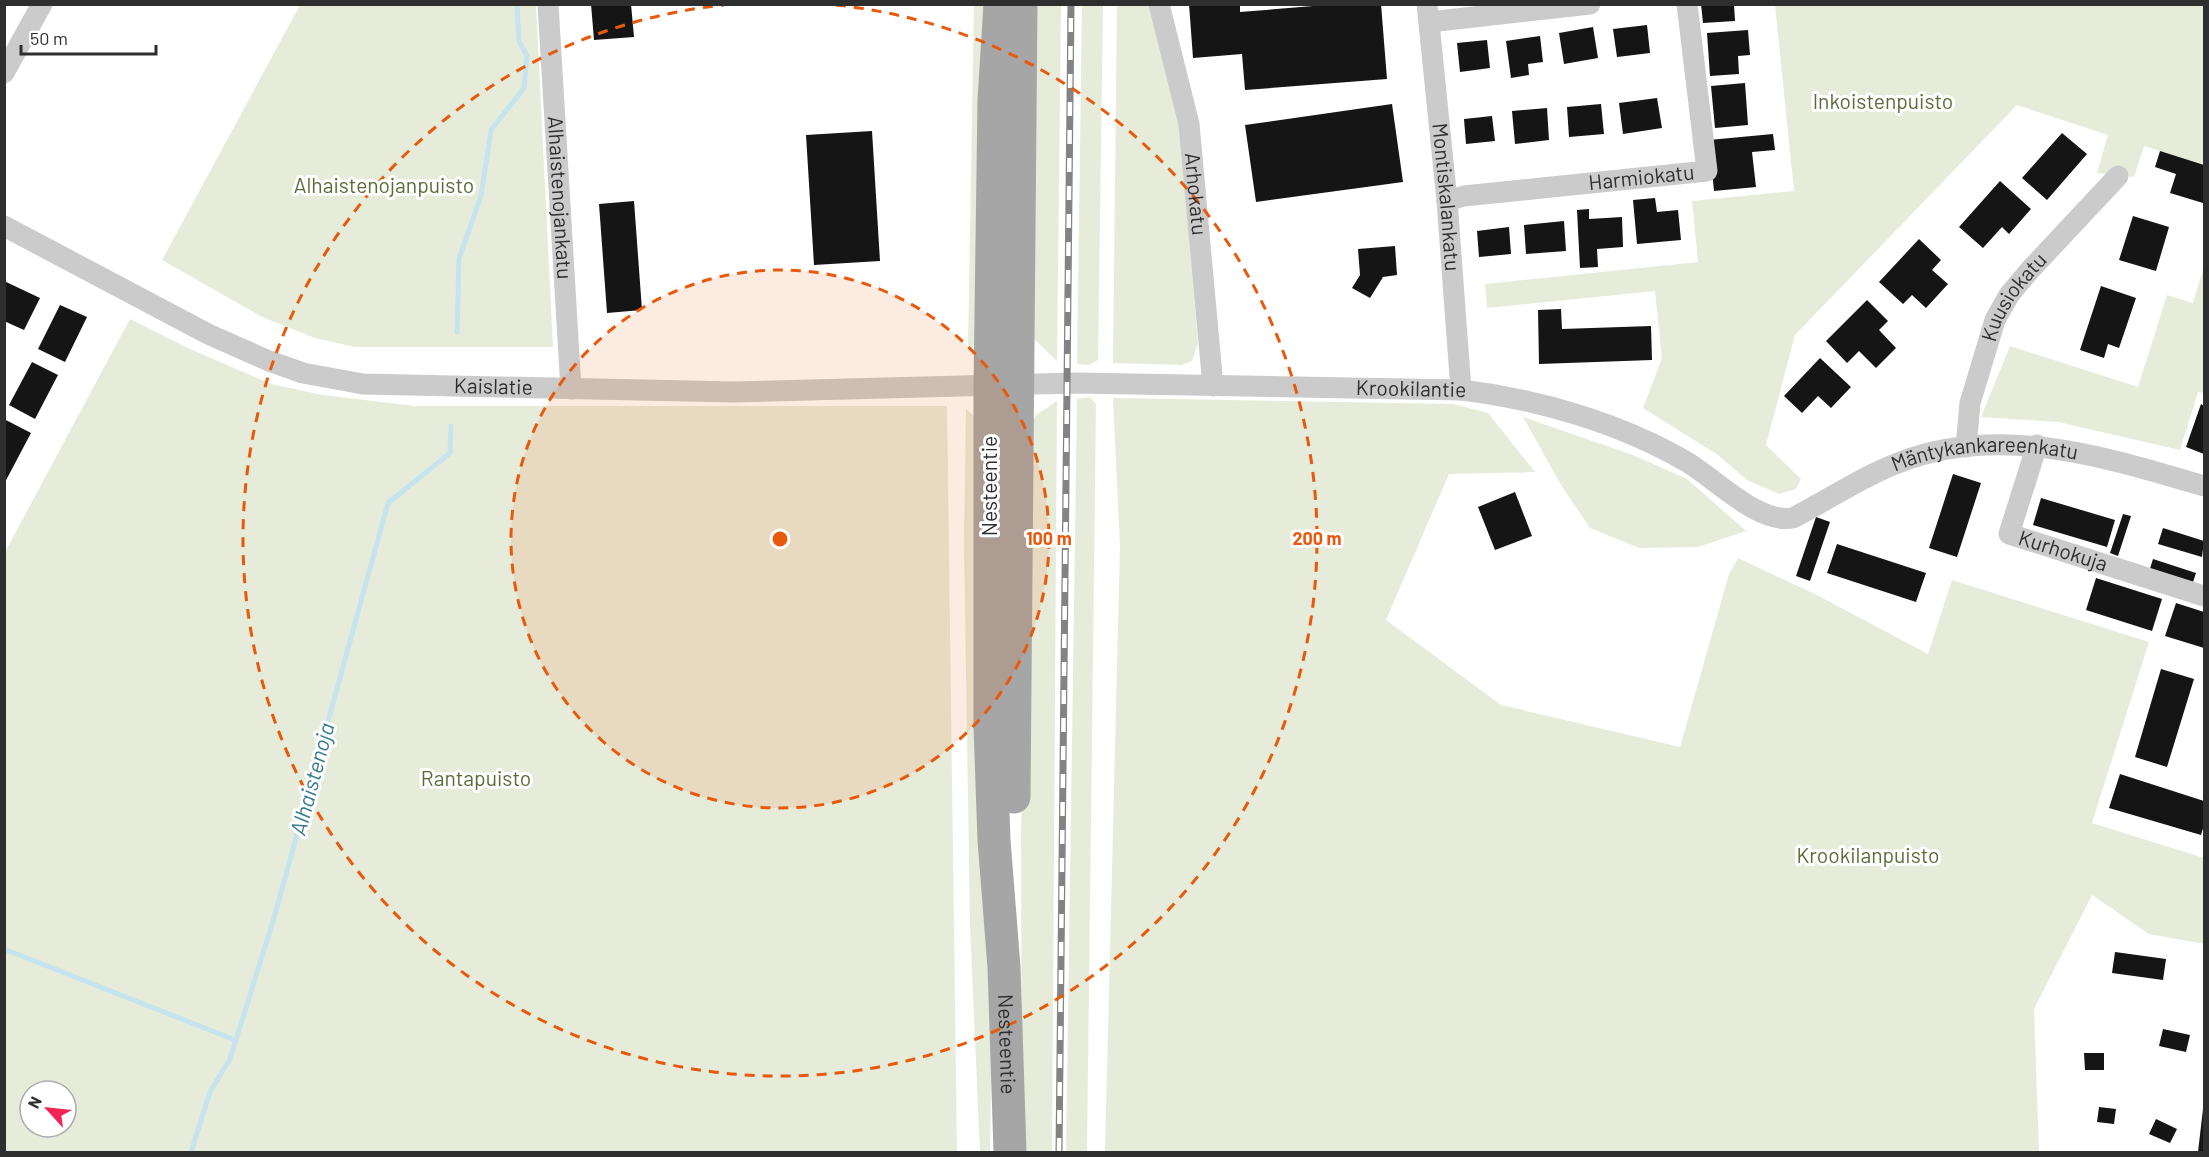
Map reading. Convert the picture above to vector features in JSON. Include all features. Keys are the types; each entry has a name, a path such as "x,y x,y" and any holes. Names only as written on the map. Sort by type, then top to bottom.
{"main road":[{"name":"Nesteentie","path":"1000,4 994,100 1004,385 1013,841 1004,967 1008,1142"},
{"name":"Nesteentie","path":"1004,385 1021,4"}],"street":[{"path":"4,73 42,4"},
{"name":"Alhaistenojankatu","path":"548,4 571,389"},
{"name":"Arhokatu","path":"1160,4 1189,124 1213,386"},
{"path":"1428,13 1590,4"},
{"name":"Harmiokatu","path":"1447,201 1464,196 1707,171 1687,4"},
{"name":"Montiskalankatu","path":"1428,13 1447,201 1461,390"},
{"name":"Kuusiokatu","path":"1966,447 1970,403 1995,320 2009,295 2118,176"},
{"name":"Kaislatie","path":"4,226 208,334 303,373 363,384 734,392 1004,385"},
{"name":"Krookilantie","path":"1004,385 1461,390 1496,395 1568,412 1652,444 1710,476 1755,510 1774,518"},
{"name":"Mäntykankareenkatu","path":"1774,518 1793,518 1868,476 1900,462 1935,452 1966,447 2037,445 2076,452 2205,486"},
{"name":"Kurhokuja","path":"2037,445 2009,534 2205,596"}],"green space":[{"name":"Alhaistenojanpuisto","path":"300,5 536,5 553,347 355,347 315,338 262,317 162,260"},
{"path":"974,5 994,5 979,341 968,351"},
{"path":"1031,5 1061,5 1057,361 1035,340 1031,327"},
{"path":"1082,5 1103,5 1098,360 1088,365 1077,364"},
{"path":"1117,5 1152,5 1179,114 1198,343 1192,361 1182,365 1113,363"},
{"name":"Inkoistenpuisto","path":"1775,5 2204,5 2204,166 2144,146 2134,177 2097,173 2108,135 2017,105 1795,335 1766,445 1801,479 1796,489 1779,494 1747,480 1718,455 1643,408 1662,358 1655,291 1487,308 1485,284 1698,262 1692,201 1794,191"},
{"path":"2204,266 2204,393 2198,392 2180,450 2058,422 1981,417 2010,346 2138,387 2167,295 2193,303"},
{"name":"Rantapuisto","path":"130,319 190,349 271,384 323,395 415,406 947,406 957,1152 5,1152 5,552"},
{"path":"1090,397 1096,404 1087,1152 1066,1152 1077,399"},
{"name":"Krookilanpuisto","path":"1113,398 1453,404 1488,413 1535,472 1449,474 1386,620 1501,705 1680,747 1729,574 1738,558 1817,595 1928,654 1952,580 2149,642 2092,823 2204,858 2204,944 2149,934 2092,895 2034,1009 2039,1152 1105,1152 1120,546"},
{"path":"1057,401 1052,1152 1022,1152 1021,836 1030,426 1036,415"},
{"path":"966,409 974,416 992,1016 990,1152 980,1152 970,925 964,543"},
{"path":"1523,417 1633,455 1687,479 1746,531 1698,547 1639,548 1590,528 1561,485"}],"building":[{"path":"591,4 631,4 634,37 594,40"},
{"path":"1189,4 1240,4 1240,12 1338,4 1381,4 1387,79 1245,90 1242,54 1193,58"},
{"path":"1701,4 1734,4 1735,21 1703,23"},
{"path":"1647,25 1650,53 1617,57 1613,29"},
{"path":"1593,27 1598,58 1564,64 1559,33"},
{"path":"1748,30 1750,55 1738,56 1739,74 1710,76 1707,33"},
{"path":"1540,36 1543,62 1528,64 1529,75 1511,78 1506,41"},
{"path":"1487,40 1490,68 1460,72 1457,43"},
{"path":"1745,83 1748,125 1715,128 1711,86"},
{"path":"1657,98 1662,128 1623,134 1619,103"},
{"path":"1392,104 1403,182 1256,202 1245,125"},
{"path":"1601,104 1604,134 1569,137 1567,107"},
{"path":"1547,108 1549,140 1515,144 1512,111"},
{"path":"1492,116 1495,141 1466,144 1464,119"},
{"path":"872,131 880,261 814,265 806,135"},
{"path":"2062,133 2087,154 2047,200 2022,178"},
{"path":"1773,134 1775,150 1752,152 1756,187 1714,191 1709,140"},
{"path":"2160,151 2204,165 2203,203 2170,193 2176,174 2155,167"},
{"path":"2000,181 2031,209 2009,234 2002,227 1983,248 1959,227"},
{"path":"1655,198 1657,212 1678,210 1681,240 1637,244 1633,200"},
{"path":"634,201 642,310 607,313 599,204"},
{"path":"1589,209 1589,219 1622,217 1623,247 1597,249 1598,267 1580,268 1577,210"},
{"path":"2133,216 2169,227 2156,271 2119,260"},
{"path":"1564,221 1566,251 1526,254 1524,225"},
{"path":"1509,227 1511,254 1479,257 1477,231"},
{"path":"1919,239 1941,260 1932,270 1948,284 1926,308 1912,295 1903,304 1879,282"},
{"path":"1395,246 1397,275 1383,277 1370,298 1352,288 1360,275 1358,249"},
{"path":"4,281 40,298 24,330 4,321"},
{"path":"2101,286 2136,298 2119,348 2108,344 2104,358 2080,350"},
{"path":"1867,300 1888,321 1879,330 1896,348 1876,368 1859,351 1847,363 1826,341"},
{"path":"60,305 87,317 65,362 38,349"},
{"path":"1561,309 1562,329 1651,326 1652,360 1539,364 1538,310"},
{"path":"1820,358 1851,387 1831,408 1818,396 1802,413 1784,396"},
{"path":"32,362 58,375 35,419 9,405"},
{"path":"2201,404 2204,406 2204,454 2186,447"},
{"path":"4,419 31,433 4,484"},
{"path":"1953,474 1981,483 1957,557 1929,548"},
{"path":"1515,492 1532,536 1495,550 1478,507"},
{"path":"2041,498 2115,520 2107,547 2033,525"},
{"path":"2123,514 2131,516 2118,556 2110,553"},
{"path":"1816,517 1830,522 1810,581 1796,576"},
{"path":"2163,528 2204,541 2202,557 2158,544"},
{"path":"1837,544 1926,573 1916,602 1827,573"},
{"path":"2153,559 2196,573 2191,588 2148,575"},
{"path":"2096,578 2162,599 2152,631 2086,610"},
{"path":"2176,603 2204,612 2204,648 2165,636"},
{"path":"2161,669 2194,679 2167,767 2135,757"},
{"path":"2120,774 2204,801 2204,825 2201,835 2109,808"},
{"path":"2115,952 2166,959 2163,980 2112,973"},
{"path":"2163,1029 2190,1035 2186,1052 2159,1046"},
{"path":"2084,1053 2104,1053 2104,1070 2085,1070"},
{"path":"2099,1107 2116,1109 2114,1124 2097,1122"},
{"path":"2203,1109 2204,1152 2198,1152"},
{"path":"2156,1119 2177,1129 2170,1143 2149,1134"}],"waterway":[{"path":"457,332 459,259 481,196 491,130 524,88 527,56 519,41 517,4"},
{"name":"Alhaistenoja","path":"191,1152 210,1092 230,1059 274,918 388,503 450,453 451,426"},
{"path":"4,949 235,1040"}],"railway":[{"path":"1059,1152 1071,4"}]}
